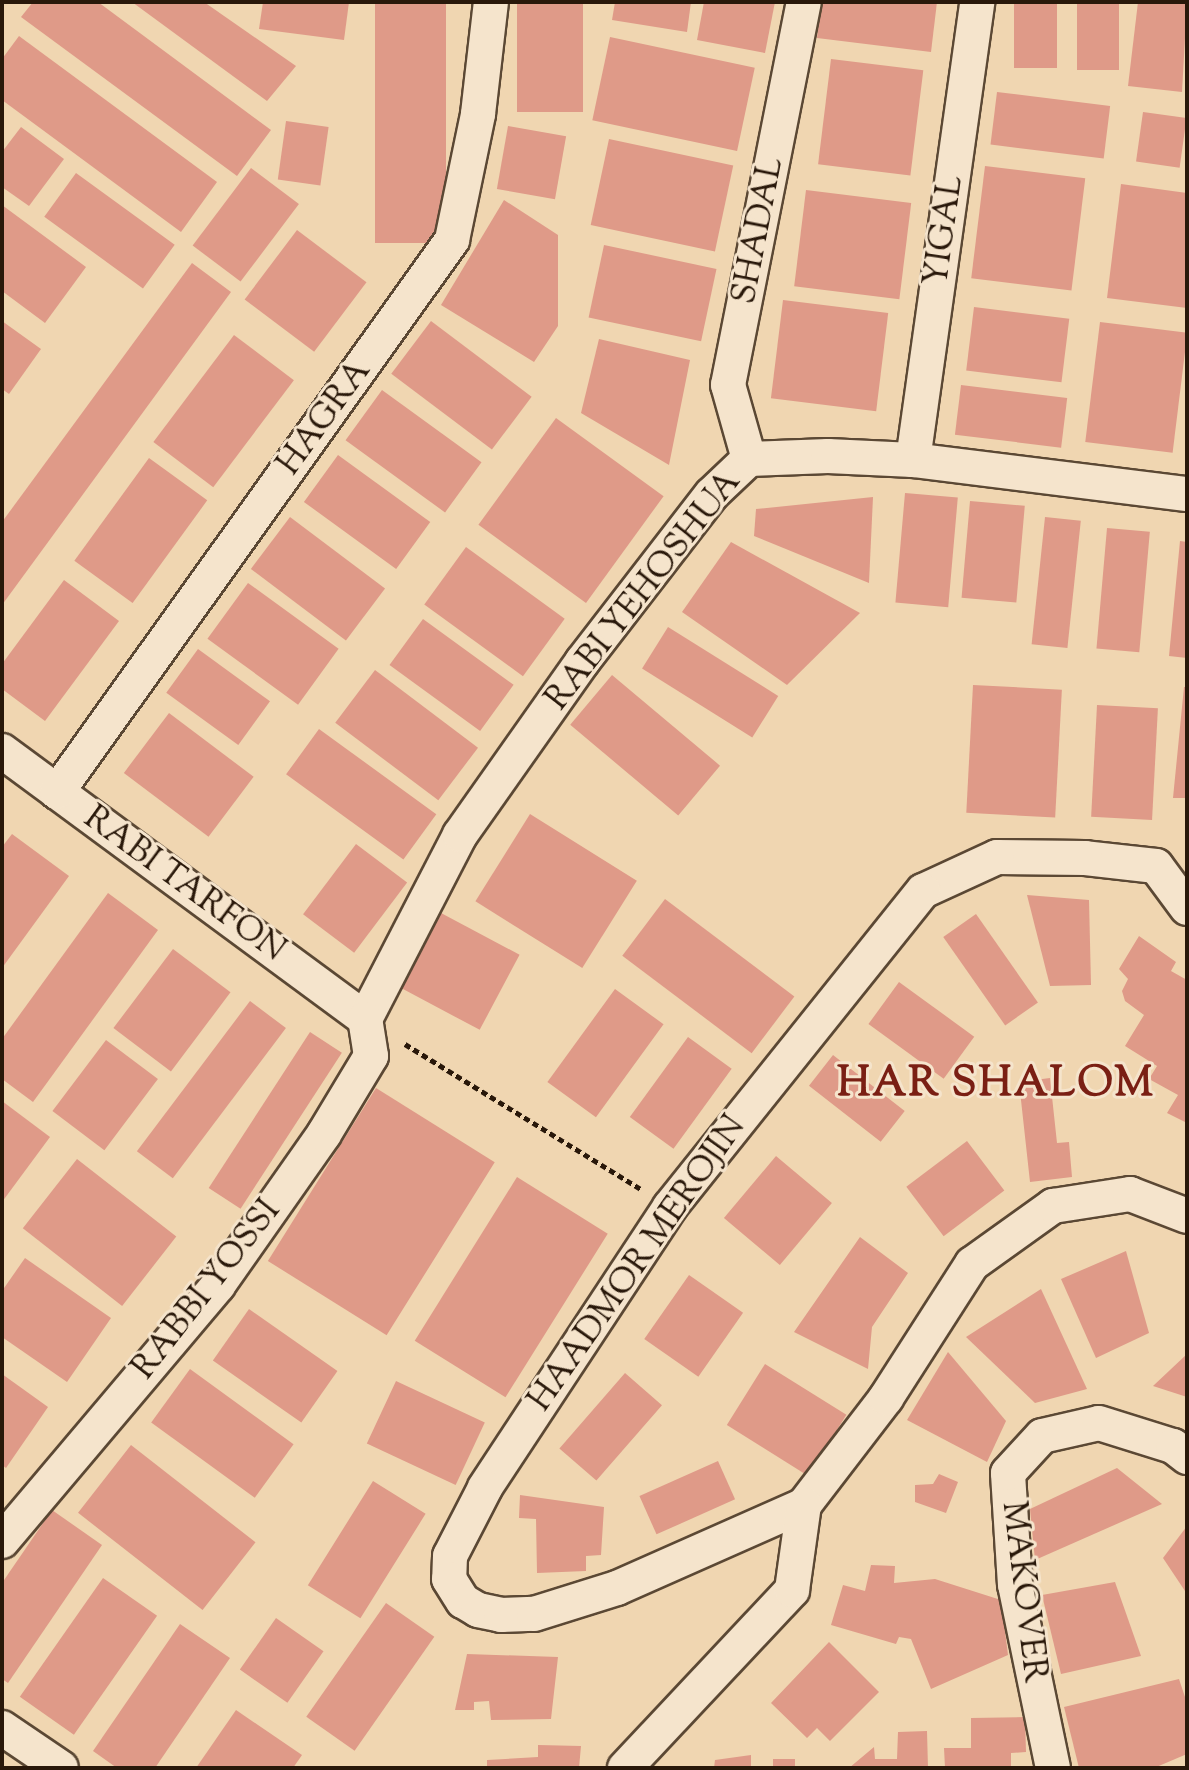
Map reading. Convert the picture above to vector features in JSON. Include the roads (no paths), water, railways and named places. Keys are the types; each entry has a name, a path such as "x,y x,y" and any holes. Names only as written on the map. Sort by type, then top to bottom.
{"street":[{"name":"HAGRA","path":"57,792 452,240 478,114 491,2"},
{"name":"SHADAL","path":"749,459 728,385 804,2"},
{"name":"YIGAL","path":"913,460 977,2"},
{"name":"RABI YEHOSHUA","path":"365,1019 460,835 582,662 712,494 749,459 828,456 913,460 1187,494"},
{"name":"RABI TARFON","path":"2,751 365,1019"},
{"name":"HAADMOR MEROJIN","path":"804,1505 617,1588 534,1614 501,1615 478,1610 463,1601 449,1579 450,1556 485,1488 670,1207 923,891 997,857 1085,858 1156,866 1187,908"},
{"name":"RABBI YOSSI","path":"2,1541 218,1285 324,1134 371,1056 365,1019"},
{"path":"625,1768 792,1590 804,1505 886,1398 972,1264 1053,1206 1130,1194 1187,1216"},
{"name":"MAKOVER","path":"1053,1768 1015,1585 1008,1473 1042,1436 1099,1423 1173,1446 1187,1457"},
{"path":"2,1728 61,1768"}],"district":[{"name":"HAR SHALOM","path":"996,1085"}]}
